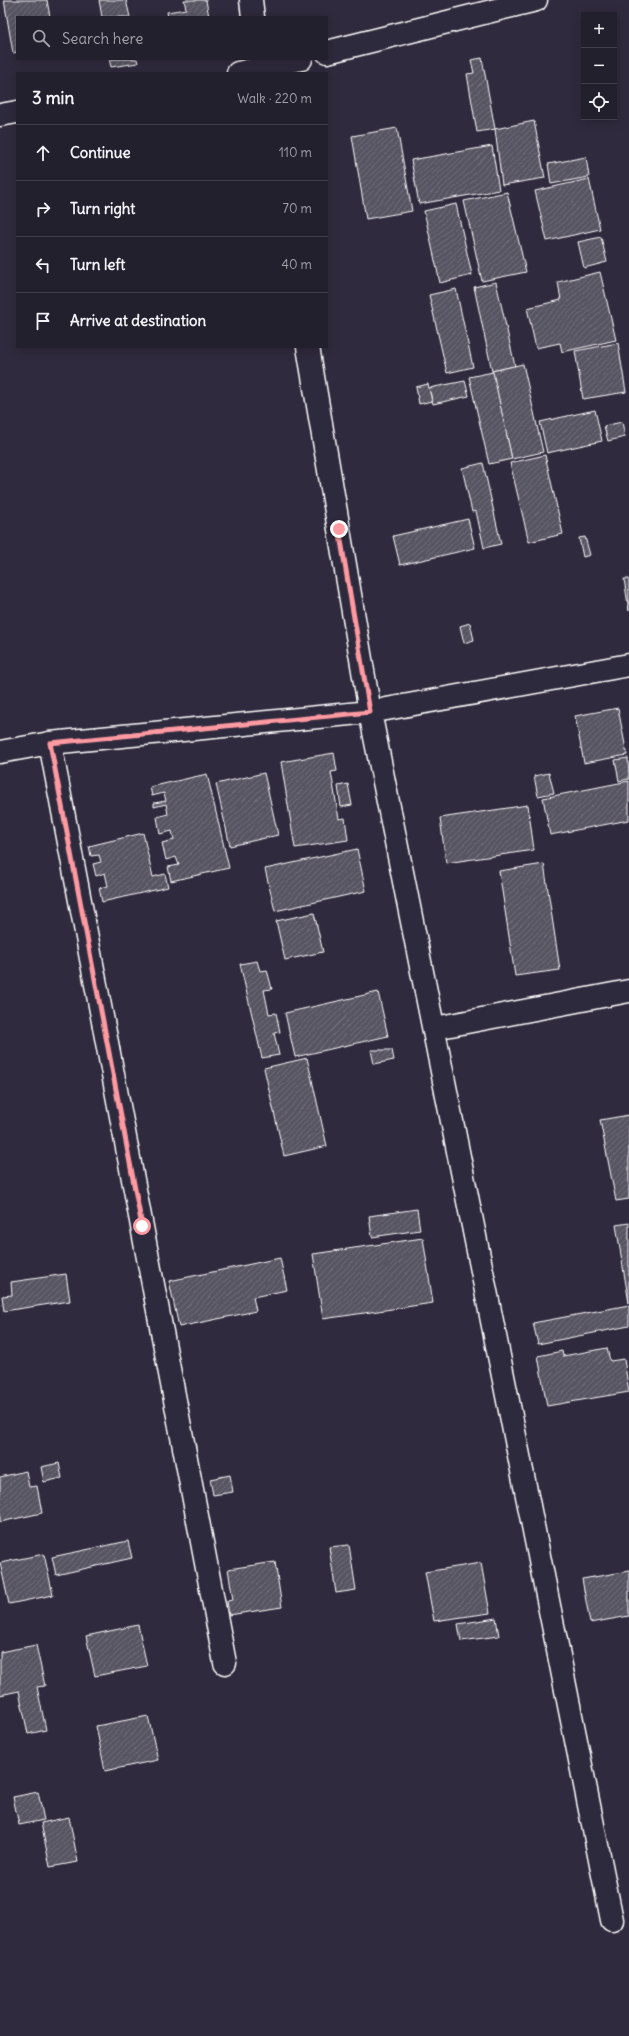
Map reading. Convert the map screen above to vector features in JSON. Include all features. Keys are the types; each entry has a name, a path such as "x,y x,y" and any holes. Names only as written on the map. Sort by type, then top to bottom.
{"street":[{"path":"251,0 253,16"},
{"path":"328,52 536,0"},
{"path":"242,72 295,60"},
{"path":"0,115 16,112"},
{"path":"308,348 370,712 435,1028 460,1165 612,1920"},
{"path":"0,752 50,743 370,712 629,665"},
{"path":"50,743 225,1662"},
{"path":"435,1028 629,991"}],"building":[{"path":"4,0 47,0 50,16 16,16 16,52 13,53"},
{"path":"99,0 126,0 130,16 102,16"},
{"path":"184,0 206,0 209,16 168,16 167,12 186,9"},
{"path":"482,58 495,129 477,132 467,74 474,73 471,60"},
{"path":"109,60 137,60 138,63 111,67"},
{"path":"534,121 545,178 502,185 495,129"},
{"path":"397,128 412,211 366,219 352,136"},
{"path":"492,146 499,190 419,204 411,160"},
{"path":"586,157 589,177 551,184 548,164"},
{"path":"589,179 600,229 547,241 535,191"},
{"path":"507,192 526,272 482,281 464,201"},
{"path":"456,204 472,275 440,283 424,211"},
{"path":"601,237 607,262 584,268 578,242"},
{"path":"600,272 616,340 562,352 560,343 536,348 527,308 561,300 558,282"},
{"path":"496,282 515,366 492,371 474,287"},
{"path":"456,289 473,367 447,373 429,295"},
{"path":"618,343 626,392 583,399 575,351"},
{"path":"523,364 543,452 512,459 492,371"},
{"path":"493,372 512,459 489,464 469,377"},
{"path":"465,381 469,396 433,404 429,388"},
{"path":"428,384 432,401 419,404 416,387"},
{"path":"595,410 602,441 547,453 540,422"},
{"path":"622,422 625,437 608,441 604,426"},
{"path":"545,455 563,534 529,542 510,463"},
{"path":"483,463 501,544 484,548 476,511 472,512 462,468"},
{"path":"468,519 475,548 400,565 393,536"},
{"path":"585,537 590,555 583,557 579,538"},
{"path":"624,579 629,579 629,611"},
{"path":"470,623 474,640 464,643 460,626"},
{"path":"618,708 627,755 584,763 575,716"},
{"path":"334,753 337,771 331,772 339,819 345,818 348,840 295,848 281,762"},
{"path":"628,758 629,779 619,781 615,760"},
{"path":"264,773 278,835 230,846 216,784"},
{"path":"549,773 554,793 538,796 534,776"},
{"path":"207,774 229,868 171,881 168,867 179,865 176,857 166,860 162,843 174,840 172,831 160,834 157,817 168,814 166,804 154,807 154,803 166,801 164,793 152,796 150,787"},
{"path":"629,781 629,820 550,835 543,798"},
{"path":"348,784 352,805 341,807 338,786"},
{"path":"528,805 534,850 446,863 440,818"},
{"path":"143,833 153,877 165,874 168,887 102,902 99,888 108,886 105,873 96,876 93,864 101,862 99,855 91,856 89,846"},
{"path":"357,849 366,891 275,911 265,869"},
{"path":"544,864 560,970 515,976 499,871"},
{"path":"314,913 323,952 285,960 276,921"},
{"path":"257,961 260,971 267,970 272,989 264,990 269,1014 276,1013 280,1032 274,1033 279,1055 262,1058 240,964"},
{"path":"378,992 388,1036 295,1057 285,1013"},
{"path":"371,1050 392,1050 394,1060 374,1064"},
{"path":"307,1058 327,1146 284,1156 264,1068"},
{"path":"629,1115 629,1199 616,1201 600,1120"},
{"path":"417,1209 420,1230 372,1237 369,1216"},
{"path":"629,1223 629,1303 616,1225"},
{"path":"423,1238 433,1303 323,1319 313,1254"},
{"path":"280,1258 287,1290 253,1297 256,1311 179,1327 169,1281"},
{"path":"66,1274 70,1301 4,1311 2,1296 12,1295 11,1282"},
{"path":"629,1305 629,1326 538,1344 533,1323"},
{"path":"607,1348 610,1361 624,1359 629,1392 547,1406 538,1356 562,1351 563,1356"},
{"path":"59,1463 62,1478 44,1482 41,1467"},
{"path":"26,1471 29,1487 37,1486 42,1513 0,1522 0,1477"},
{"path":"230,1475 233,1492 213,1495 210,1479"},
{"path":"128,1541 132,1558 56,1575 52,1557"},
{"path":"349,1545 356,1590 336,1593 329,1547"},
{"path":"44,1554 53,1595 9,1604 0,1563"},
{"path":"275,1562 282,1607 229,1615 227,1601 233,1600 228,1569"},
{"path":"481,1563 490,1613 434,1621 425,1572"},
{"path":"629,1571 629,1616 590,1623 582,1579"},
{"path":"496,1618 499,1636 461,1641 458,1624"},
{"path":"138,1625 147,1666 95,1676 86,1636"},
{"path":"36,1645 45,1686 37,1687 46,1730 28,1734 19,1691 0,1695 0,1652"},
{"path":"148,1716 158,1760 105,1771 96,1726"},
{"path":"38,1792 44,1820 19,1825 13,1797"},
{"path":"69,1817 78,1862 50,1867 41,1823"}],"route":[{"path":"142,1226 50,743 370,712 339,529"}]}
